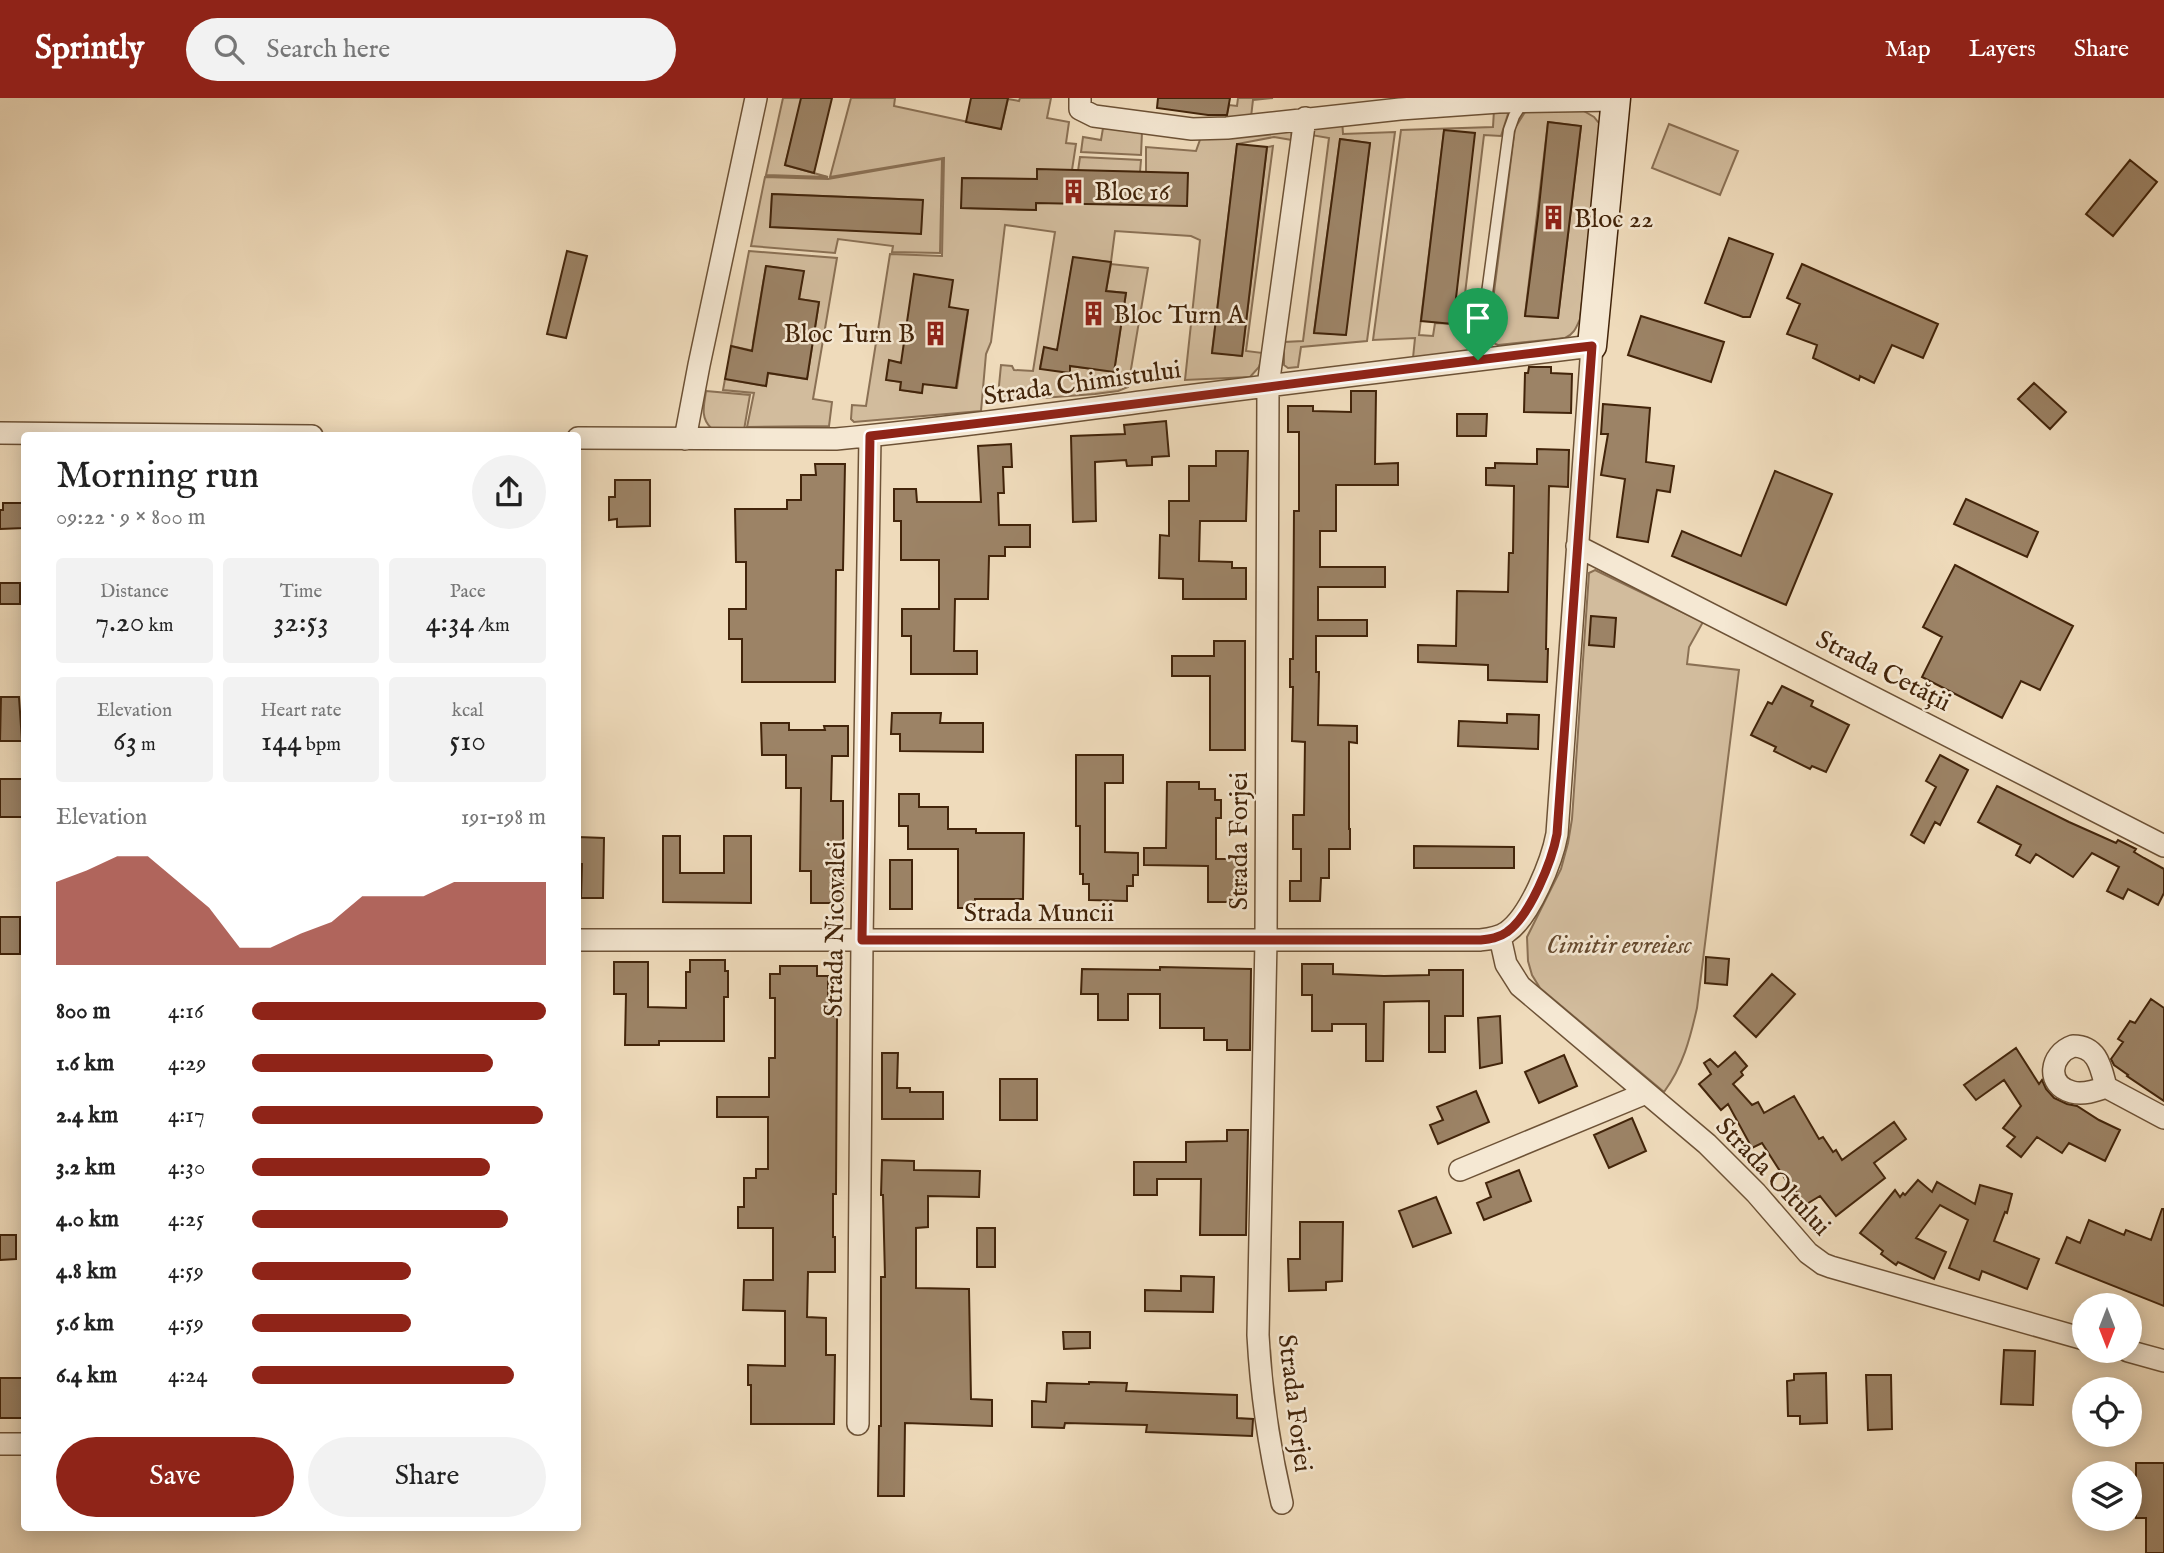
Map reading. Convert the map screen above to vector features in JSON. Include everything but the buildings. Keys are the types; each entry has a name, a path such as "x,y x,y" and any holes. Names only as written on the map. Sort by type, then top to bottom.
{"street":[{"path":"685,439 756,98"},
{"path":"1080,98 1080,109 1094,117 1192,128 1227,128 1401,109 1616,99 1592,346 1558,820 1554,848 1536,893 1515,925 1500,937"},
{"name":"Strada Forjei","path":"1282,1503 1269,1443 1258,1335 1266,940 1268,386 1305,118"},
{"name":"Strada Chimistului","path":"581,438 836,439 870,436 1592,346"},
{"path":"0,433 21,434"},
{"name":"Strada Nicovalei","path":"858,1424 870,436"},
{"name":"Strada Cetății","path":"1577,546 2164,846"},
{"name":"Strada Muncii","path":"581,940 1480,940 1500,937"},
{"name":"Strada Oltului","path":"1500,937 1506,964 1520,986 1707,1144 1808,1253 1823,1264 2072,1336"},
{"path":"2106,1087 2164,1118"},
{"path":"1460,1170 1646,1093"},
{"path":"2142,1355 2164,1361"},
{"path":"0,1444 21,1444"}],"lane":[{"path":"1478,360 1509,130 1523,102"}],"green space":[{"path":"783,98 802,98 785,165 828,177 766,175"},
{"path":"851,98 895,98 894,106 1001,129 1008,99 1019,101 1020,98 1051,98 1047,118 1069,122 1066,143 1076,144 1072,170 1037,179 962,178 962,208 1036,210 1036,203 1146,172 1146,147 1196,151 1201,137 1291,130 1292,140 1274,137 1237,144 1212,352 1242,356 1267,147 1273,146 1246,351 1263,353 1259,367 1250,377 1185,380 1200,240 1191,236 1115,231 1111,262 1073,258 1060,335 1070,352 1044,348 1040,368 1070,372 1070,366 1114,372 1126,293 1106,291 1111,264 1148,268 1128,387 1095,394 1002,401 998,396 1001,365 1012,366 1014,370 1033,371 1055,232 1005,225 991,342 986,354 981,411 854,422 851,419 852,405 866,406 890,254 942,256 944,158 830,177","holes":["968,311 957,388 923,384 921,393 900,390 901,382 887,380 889,361 904,363"]},
{"path":"1238,98 1273,98 1253,100 1251,117 1226,118 1229,105 1237,106"},
{"path":"1513,108 1508,114 1501,136 1484,135 1465,294 1481,296 1472,344 1469,350 1461,354 1413,358 1415,338 1373,340 1401,130 1493,127 1494,110","holes":["1444,131 1453,324 1435,323 1433,336 1419,335"]},
{"path":"1582,110 1594,117 1602,127 1580,319 1573,333 1565,338 1498,345 1490,340 1489,331 1515,128 1525,112","holes":["1548,122 1581,126 1558,318 1525,315"]},
{"path":"1342,119 1343,134 1395,132 1367,341 1301,347 1298,367 1288,368 1284,365 1284,342 1303,341 1329,138 1311,135 1311,127","holes":["1340,139 1370,143 1345,335 1314,332"]},
{"path":"1669,124 1738,151 1720,195 1652,168"},
{"path":"1103,128 1142,132 1141,155 1081,152 1083,137 1101,140"},
{"path":"1080,157 1141,160 1140,172 1078,171"},
{"path":"942,159 940,253 892,252 893,246 838,239 835,253 751,246 765,177 828,179","holes":["772,194 922,200 921,233 771,227"]},
{"path":"749,251 837,258 813,399 832,402 829,426 747,427 754,393 723,390 725,379 766,386 768,373 807,379 819,302 799,299 803,271 766,266 753,343 764,353 731,346"},
{"path":"706,391 750,395 744,430 711,428 704,415"},
{"name":"Cimitir evreiesc","path":"1595,570 1703,622 1689,647 1687,664 1739,670 1697,1008 1685,1052 1664,1092 1540,988 1528,961 1527,937 1561,869 1568,843 1572,819 1589,573"}],"place":[{"name":"Bloc 16","path":"1074,191"},
{"name":"Bloc 22","path":"1554,218"},
{"name":"Bloc Turn A","path":"1093,314"},
{"name":"Bloc Turn B","path":"935,333"}],"route":[{"path":"1592,346 1557,834 1550,862 1536,893 1508,932 1500,937 1480,940 862,940 870,436 1478,360 1592,346"}]}
